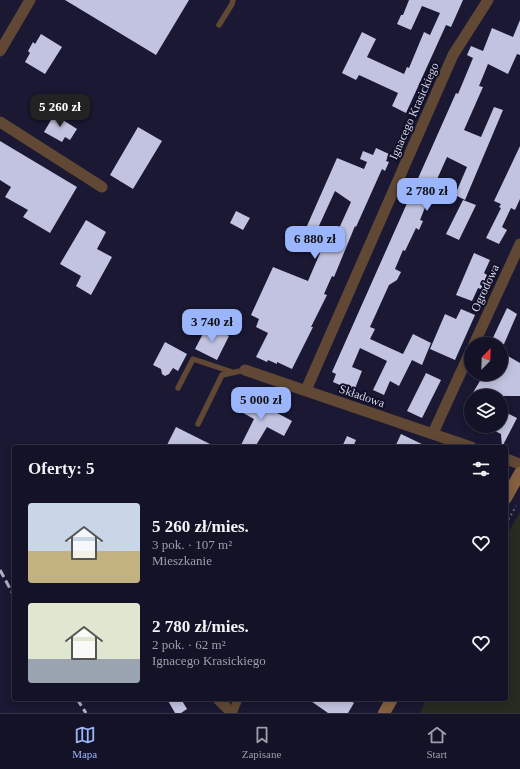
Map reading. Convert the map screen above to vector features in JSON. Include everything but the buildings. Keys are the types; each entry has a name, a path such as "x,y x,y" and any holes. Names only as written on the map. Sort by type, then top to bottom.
{"street":[{"path":"0,51 30,0"},
{"name":"Ignacego Krasickiego","path":"306,390 453,55 488,0"},
{"path":"0,122 102,188"},
{"name":"Ogrodowa","path":"477,337 520,244"},
{"path":"433,434 464,365"},
{"name":"Składowa","path":"245,370 465,445"},
{"path":"508,460 520,464"},
{"path":"508,494 520,473"},
{"path":"220,701 233,713"},
{"path":"384,713 391,701"}],"lane":[{"path":"219,24 232,4 232,0"},
{"path":"178,388 193,359 232,372"},
{"path":"198,424 222,375 245,370"},
{"path":"233,713 235,701"},
{"path":"233,713 239,701"}],"path":[{"path":"508,520 519,501"}],"green space":[{"path":"520,512 520,713 420,713 425,701 508,701 508,533"}],"railway":[{"path":"0,570 12,592"},
{"path":"78,701 86,713"}]}
